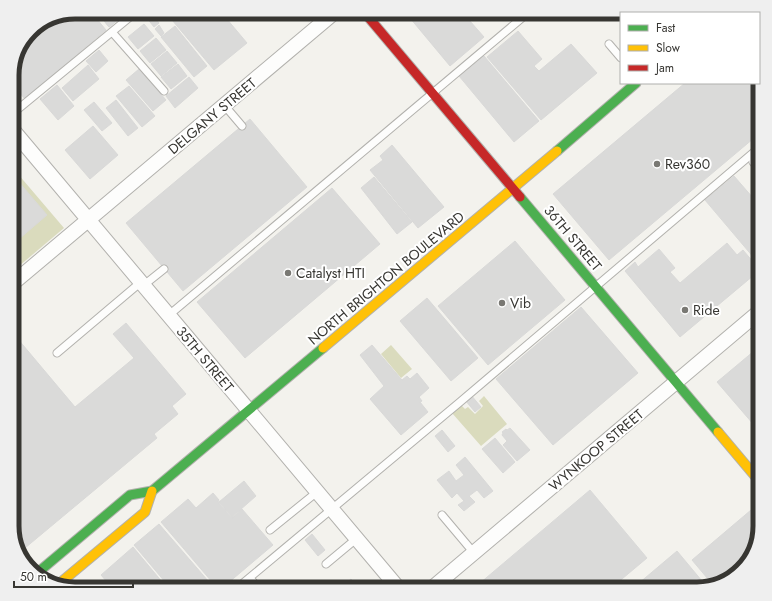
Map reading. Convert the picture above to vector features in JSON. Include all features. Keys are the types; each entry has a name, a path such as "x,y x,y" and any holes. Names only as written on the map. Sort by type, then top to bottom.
{"main road":[{"name":"36TH STREET","path":"370,19 753,474"},
{"name":"NORTH BRIGHTON BOULEVARD","path":"41,570 130,495 152,491 513,189 635,84"},
{"path":"63,581 145,512 152,491"}],"street":[{"name":"DELGANY STREET","path":"19,278 327,19"},
{"name":"35TH STREET","path":"19,137 393,582"},
{"name":"WYNKOOP STREET","path":"439,582 753,317"}],"lane":[{"path":"19,108 128,19"},
{"path":"169,315 521,19"},
{"path":"112,32 164,92"},
{"path":"609,44 620,57"},
{"path":"225,106 242,126"},
{"path":"245,582 753,153"},
{"path":"57,353 164,268"},
{"path":"270,530 317,492"},
{"path":"442,516 474,553"},
{"path":"326,564 356,538"},
{"path":"250,578 253,582"}],"green space":[{"path":"19,175 64,228 19,266"},
{"path":"391,345 412,369 401,378 381,354"},
{"path":"484,396 507,424 481,446 452,413 461,405 465,409 468,407 475,414 483,406 479,401"}],"building":[{"path":"97,19 106,30 25,99 19,92 19,72 21,61 25,50 38,33 54,23 64,20"},
{"path":"103,19 119,19 109,27"},
{"path":"103,19 119,19 109,27"},
{"path":"148,19 156,19 159,23 154,27"},
{"path":"171,19 227,19 247,43 214,70"},
{"path":"411,19 468,19 484,37 450,66"},
{"path":"144,24 154,36 138,49 128,37"},
{"path":"159,25 164,33 161,36 155,29"},
{"path":"175,26 207,66 194,77 161,37"},
{"path":"518,31 542,59 534,66 539,71 571,44 597,73 541,120 487,57"},
{"path":"156,38 166,50 150,63 140,51"},
{"path":"99,50 108,61 96,72 86,61"},
{"path":"167,51 177,63 161,76 151,64"},
{"path":"484,56 539,121 514,142 459,76"},
{"path":"178,64 187,76 171,89 161,77"},
{"path":"88,65 99,79 73,101 62,88"},
{"path":"139,69 166,100 153,111 126,80"},
{"path":"189,77 198,88 175,108 166,96"},
{"name":"Rev360","path":"684,84 751,84 753,87 753,139 609,260 553,194"},
{"path":"57,85 74,106 58,120 40,99"},
{"path":"129,86 155,116 142,127 116,96"},
{"path":"116,100 138,128 128,136 106,108"},
{"path":"94,102 112,123 102,131 84,110"},
{"path":"250,119 307,187 183,291 126,223"},
{"path":"93,126 118,155 90,179 65,150"},
{"path":"392,145 444,207 418,228 370,170 383,160 380,156"},
{"path":"734,176 753,198 753,257 705,200"},
{"path":"374,177 412,222 397,234 361,188"},
{"path":"19,182 47,215 19,239"},
{"name":"Catalyst HTI","path":"332,188 380,244 245,358 197,302"},
{"name":"Vib","path":"515,241 565,300 488,365 438,306"},
{"name":"Ride","path":"727,243 737,255 743,250 753,262 753,276 680,337 625,271 635,262 638,267 659,249 675,268 670,272 680,283"},
{"path":"427,298 478,358 451,381 400,321"},
{"path":"581,307 638,373 553,445 496,379"},
{"path":"126,323 186,394 172,406 178,414 154,434 157,438 25,548 21,540 19,529 19,340 75,407 134,358 113,334"},
{"path":"372,345 402,380 407,376 410,379 417,373 429,388 419,397 422,401 420,402 428,412 401,435 370,399 384,386 360,355"},
{"path":"753,352 753,424 717,382"},
{"path":"471,395 481,407 475,412 465,400"},
{"path":"510,428 530,450 517,461 503,445 507,441 502,435 502,432"},
{"path":"442,430 455,446 448,452 435,436"},
{"path":"495,438 515,462 503,473 482,449"},
{"path":"465,457 493,491 484,498 477,490 469,496 475,502 464,511 458,505 464,501 457,493 452,498 437,480 449,471 456,481 464,475 456,465"},
{"path":"244,481 256,496 232,517 219,502"},
{"path":"590,490 647,558 618,582 481,582"},
{"path":"213,493 219,500 218,502 232,518 242,509 273,545 229,582 212,582 161,522 188,499 196,508"},
{"path":"751,510 753,512 753,533 750,544 737,566 722,576 709,581 692,560"},
{"path":"159,524 209,582 165,582 134,545"},
{"path":"312,534 325,550 318,556 305,540"},
{"path":"133,547 162,582 107,582 101,575"},
{"path":"677,551 703,582 697,582 640,582"}],"traffic: fast":[{"path":"557,151 635,84"},
{"path":"520,197 718,432"},
{"path":"41,570 130,495 152,491 323,348"}],"traffic: slow":[{"path":"323,348 557,151"},
{"path":"718,432 753,474"},
{"path":"63,581 145,512 152,491"}],"traffic: jam":[{"path":"370,19 520,197"}],"place":[{"name":"Rev360","path":"657,164"},
{"name":"Catalyst HTI","path":"288,273"},
{"name":"Vib","path":"502,303"},
{"name":"Ride","path":"685,310"}]}
